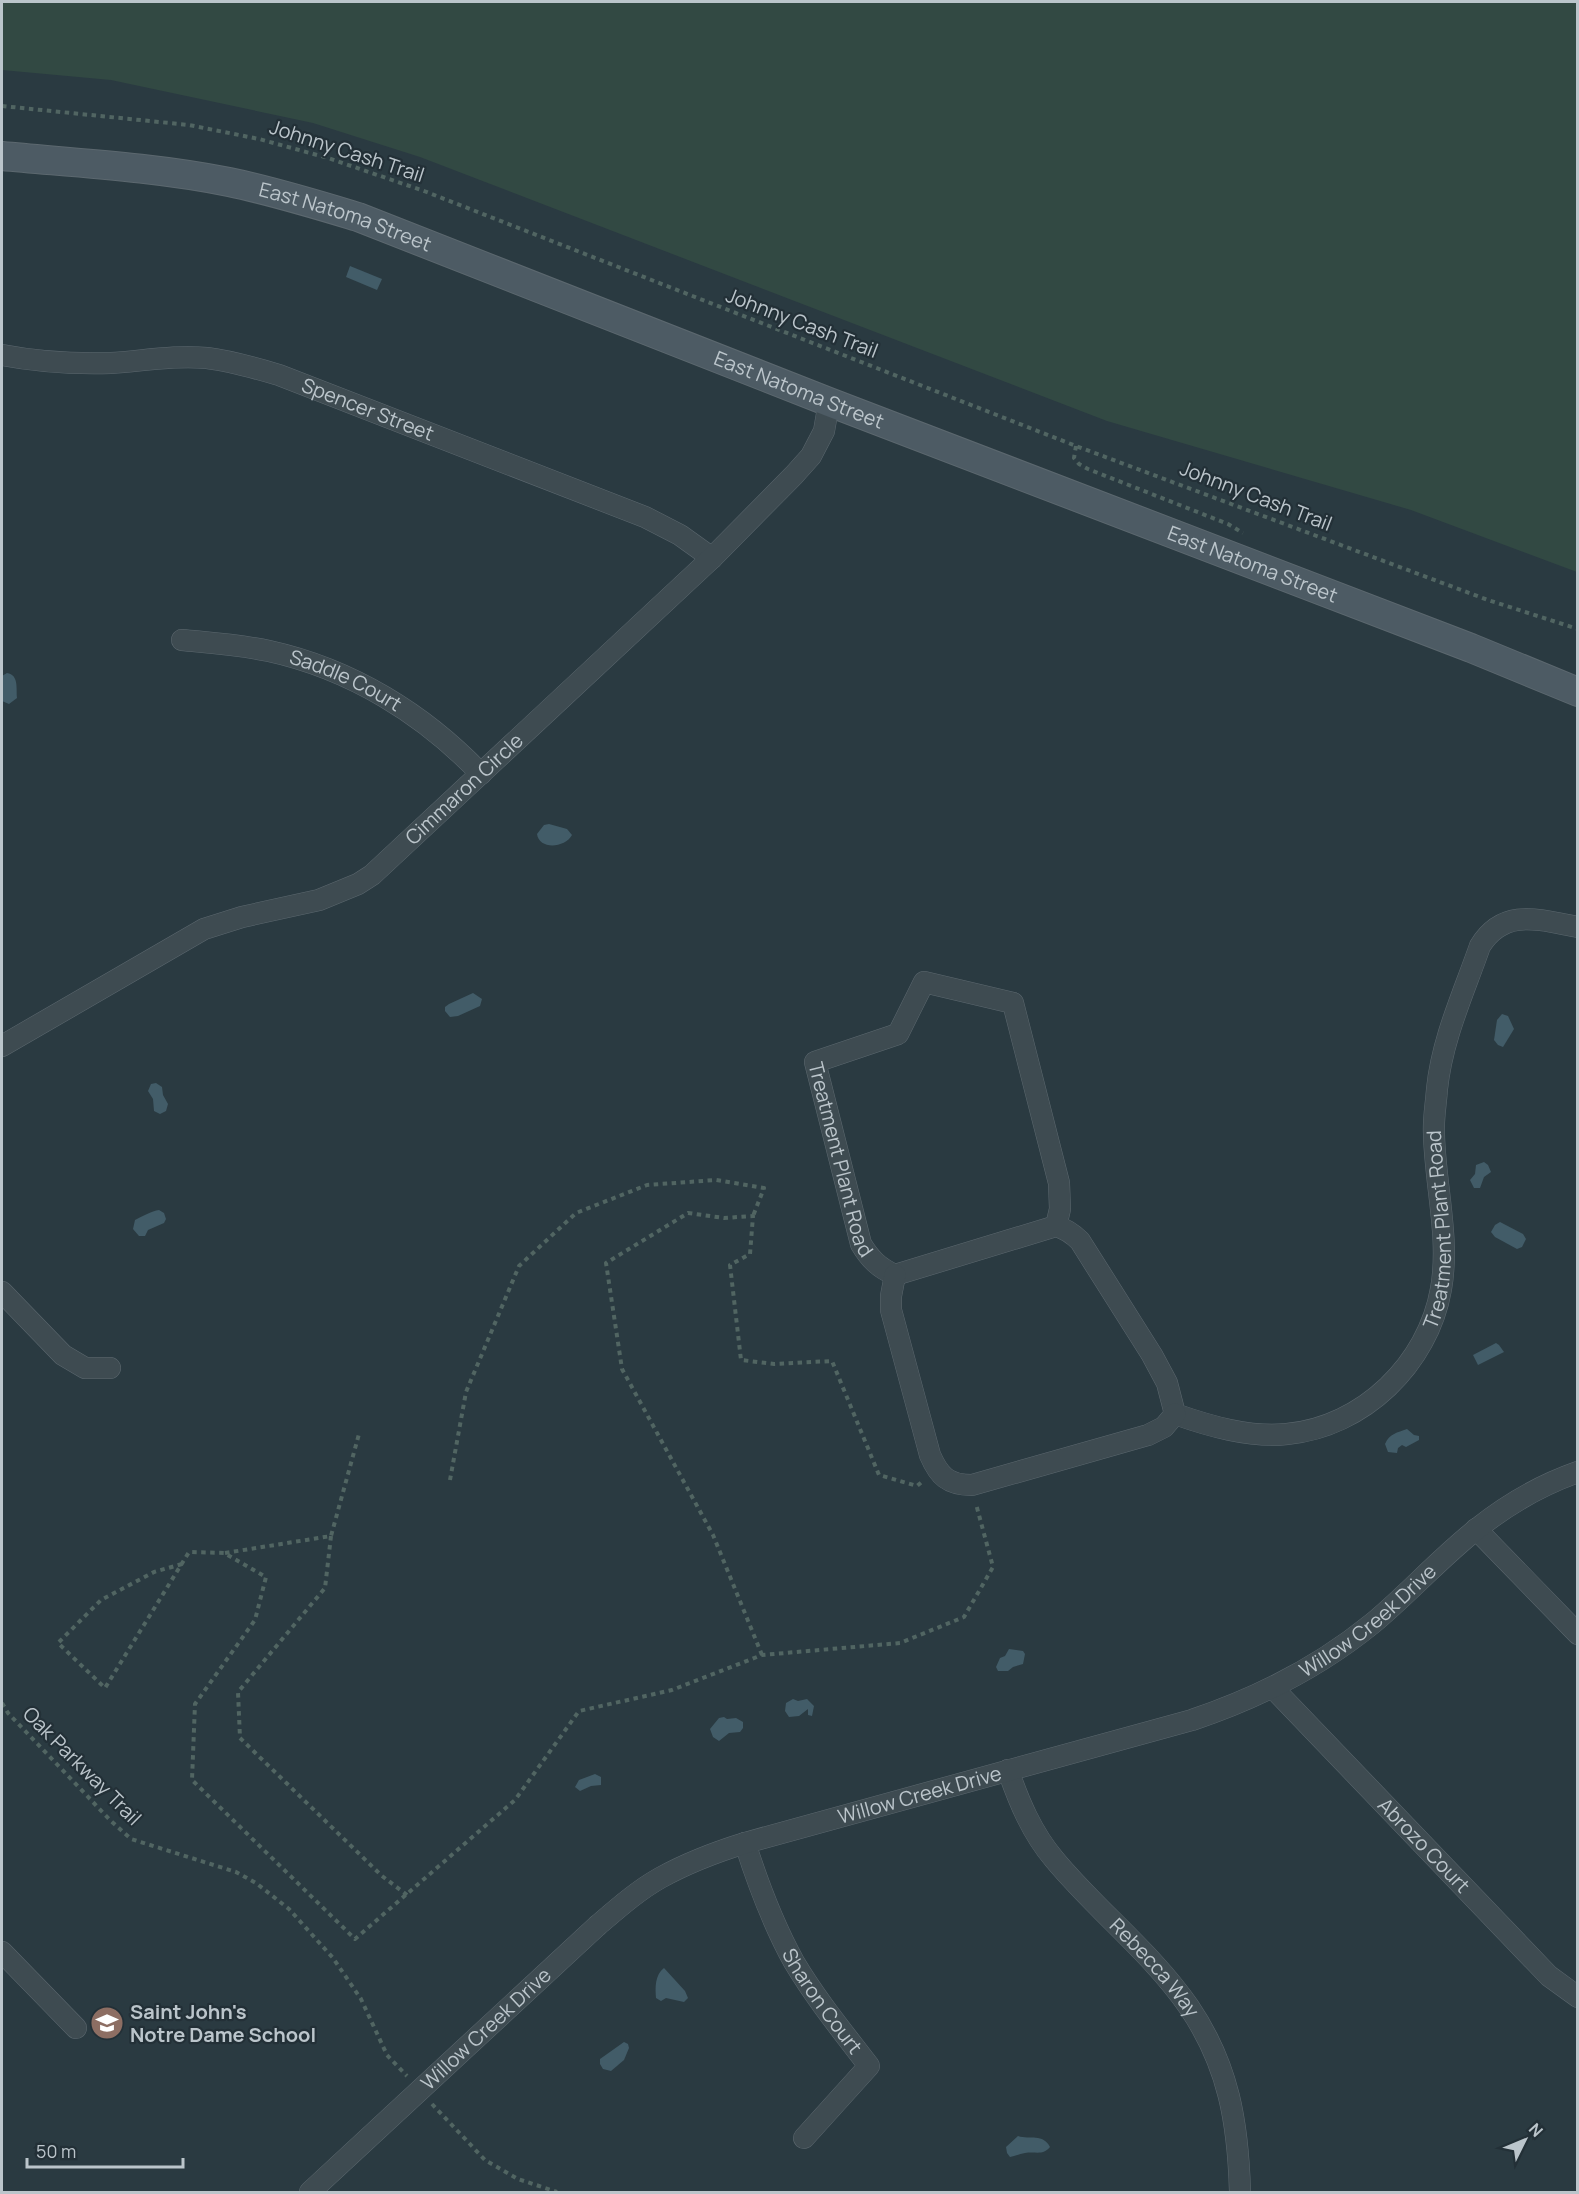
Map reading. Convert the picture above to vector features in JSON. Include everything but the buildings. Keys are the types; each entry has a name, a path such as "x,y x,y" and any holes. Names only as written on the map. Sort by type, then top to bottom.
{"main road":[{"name":"East Natoma Street","path":"2,156 164,171 230,182 295,197 358,217 829,402 1471,648 1578,692"}],"street":[{"name":"Spencer Street","path":"2,355 68,364 113,363 161,357 206,358 236,362 279,375 645,517 680,535 712,558"},
{"name":"Cimmaron Circle","path":"2,1046 204,929 242,917 319,900 358,884 388,861 712,558 794,476 811,456 824,431 829,402"},
{"name":"Saddle Court","path":"182,640 270,651 313,664 355,681 394,702 419,719 455,746 481,774"},
{"name":"Treatment Plant Road","path":"1175,1414 1230,1429 1286,1434 1330,1424 1351,1414 1371,1402 1397,1379 1423,1342 1436,1310 1442,1287 1444,1253 1434,1134 1437,1086 1447,1039 1480,946 1486,936 1498,925 1514,919 1530,919 1578,927"},
{"name":"Treatment Plant Road","path":"924,982 1013,1003 1059,1183 1060,1209 1056,1226 895,1275 884,1270 870,1259 861,1244 815,1062 898,1034 924,982"},
{"path":"936,1469 947,1480 961,1485 972,1485 1149,1435 1164,1427 1175,1414 1167,1383 1152,1355 1080,1242 1073,1234 1056,1226"},
{"name":"Treatment Plant Road","path":"895,1275 891,1310 930,1455 936,1469"},
{"path":"2,1292 63,1355 85,1368 110,1368"},
{"name":"Willow Creek Drive","path":"310,2193 597,1926 628,1900 659,1879 710,1854 745,1843 1192,1720 1225,1709 1273,1688 1348,1643 1476,1529 1529,1493 1578,1472"},
{"path":"1476,1529 1578,1634"},
{"name":"Abrozo Court","path":"1273,1688 1549,1976 1578,1997"},
{"name":"Rebecca Way","path":"1008,1770 1034,1831 1053,1858 1171,1983 1205,2032 1223,2073 1232,2102 1237,2131 1240,2193"},
{"name":"Sharon Court","path":"745,1843 762,1895 794,1961 823,2007 870,2066 804,2138"},
{"path":"2,1952 76,2028"}],"path":[{"name":"Johnny Cash Trail","path":"2,105 189,124 259,139 328,158 424,191 1076,446 1468,592 1578,629"},
{"path":"450,1480 466,1392 519,1266 576,1213 647,1185 716,1180 764,1188 753,1216 750,1254 730,1265 741,1360 774,1364 832,1361 879,1475 917,1486 936,1469"},
{"path":"753,1216 724,1218 688,1213 606,1263 622,1369 713,1535 762,1655"},
{"path":"360,1434 331,1536 325,1588 238,1692 240,1738 382,1876 407,1895"},
{"path":"224,1553 266,1577 255,1620 195,1704 192,1780 355,1939 515,1800 579,1711 672,1690 762,1655 900,1643 964,1617 993,1567 972,1485"},
{"path":"182,1564 154,1572 101,1600 58,1643 105,1688 182,1564 189,1552 224,1553 331,1536"},
{"name":"Oak Parkway Trail","path":"2,1703 8,1713 131,1839 236,1872 256,1882 289,1909 333,1958 361,1999 387,2055 404,2073"},
{"path":"433,2104 485,2160 518,2179 557,2193"}],"green space":[{"path":"2,2 1577,2 1577,572 1411,510 1107,421 420,157 313,123 111,80 2,70"}],"water":[{"path":"350,266 382,279 377,290 346,277"},
{"path":"7,673 13,676 17,686 17,698 9,704 2,701 2,676"},
{"path":"549,824 567,829 572,835 564,843 558,845 542,843 537,834 544,825"},
{"path":"473,993 482,999 480,1006 458,1016 450,1017 445,1011 445,1007 449,1004"},
{"path":"1502,1014 1508,1016 1514,1029 1503,1047 1494,1040 1497,1020"},
{"path":"156,1083 162,1087 168,1104 166,1111 160,1114 154,1111 153,1099 148,1091 151,1084"},
{"path":"1484,1162 1491,1172 1484,1177 1480,1188 1474,1188 1470,1180 1475,1174 1476,1165"},
{"path":"159,1210 164,1213 166,1219 164,1223 148,1230 145,1236 139,1236 133,1229 135,1220"},
{"path":"1500,1222 1523,1234 1526,1239 1522,1247 1517,1249 1495,1237 1491,1232"},
{"path":"1496,1343 1504,1352 1478,1365 1473,1355"},
{"path":"1407,1429 1419,1436 1419,1440 1406,1447 1402,1445 1398,1448 1397,1453 1388,1452 1385,1444 1389,1438"},
{"path":"1009,1649 1023,1651 1025,1654 1023,1664 1008,1671 998,1671 996,1667 1000,1658 1005,1656"},
{"path":"793,1699 798,1701 807,1699 814,1706 812,1716 808,1715 808,1709 799,1716 789,1717 785,1711 786,1703"},
{"path":"719,1718 736,1718 743,1722 743,1728 740,1732 729,1733 719,1741 713,1737 710,1729"},
{"path":"595,1774 601,1777 601,1785 580,1791 575,1787 579,1780"},
{"path":"664,1968 685,1991 688,1998 684,2002 666,1998 661,2001 656,1998 657,1978"},
{"path":"624,2042 629,2048 624,2060 611,2071 603,2069 600,2059"},
{"path":"1018,2136 1040,2138 1050,2147 1041,2152 1010,2157 1006,2147"}],"place":[{"name":"Saint John's Notre Dame School","path":"107,2023"}]}
